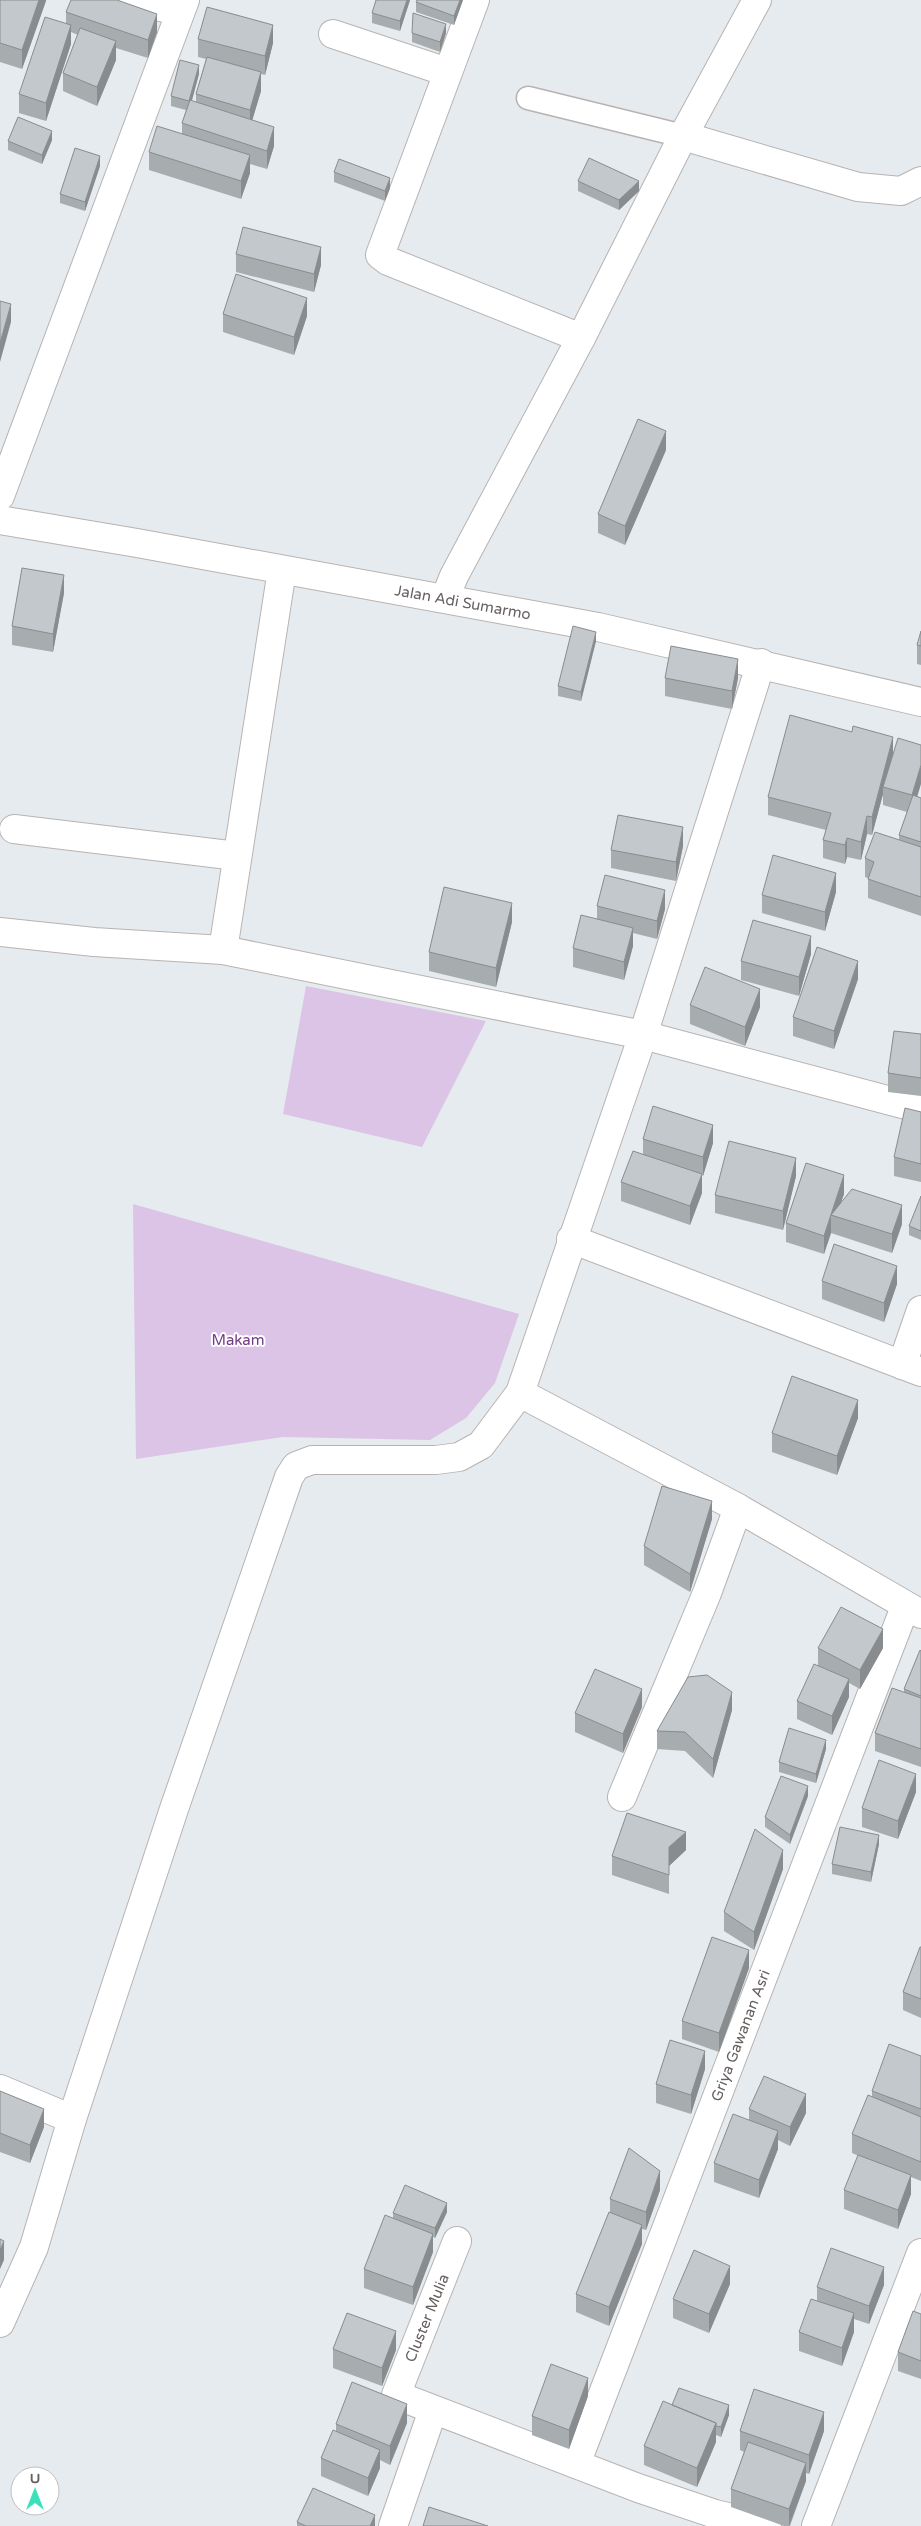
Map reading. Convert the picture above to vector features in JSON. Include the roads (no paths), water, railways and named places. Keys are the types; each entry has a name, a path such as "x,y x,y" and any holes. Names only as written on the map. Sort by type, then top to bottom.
{"street":[{"path":"0,496 183,6 133,0"},
{"path":"475,0 382,250 382,259 581,338"},
{"path":"445,598 454,576 581,338 683,136 757,0"},
{"path":"333,34 447,72"},
{"path":"683,136 858,187 901,191 921,181"},
{"name":"Jalan Adi Sumarmo","path":"0,520 598,626 921,702"},
{"path":"223,950 282,570"},
{"path":"0,2323 34,2247 72,2119 174,1810 289,1477 296,1466 312,1460 436,1460 458,1457 480,1445 520,1392 571,1239 643,1035 761,663"},
{"path":"14,829 237,856"},
{"path":"0,932 94,942 223,950 643,1035 921,1109"},
{"path":"571,1239 912,1368 921,1310"},
{"path":"520,1392 738,1508 913,1611"},
{"path":"622,1797 707,1593 738,1508"},
{"name":"Griya Gawanan Asri","path":"576,2464 913,1611"},
{"path":"0,2089 72,2119"},
{"name":"Cluster Mulia","path":"434,2410 396,2395 457,2240"},
{"path":"816,2526 921,2253"},
{"path":"393,2526 434,2410 576,2464 712,2520 767,2526"}],"lane":[{"path":"528,98 683,136"}],"park label":[{"name":"Makam","path":"238,1340"}]}
